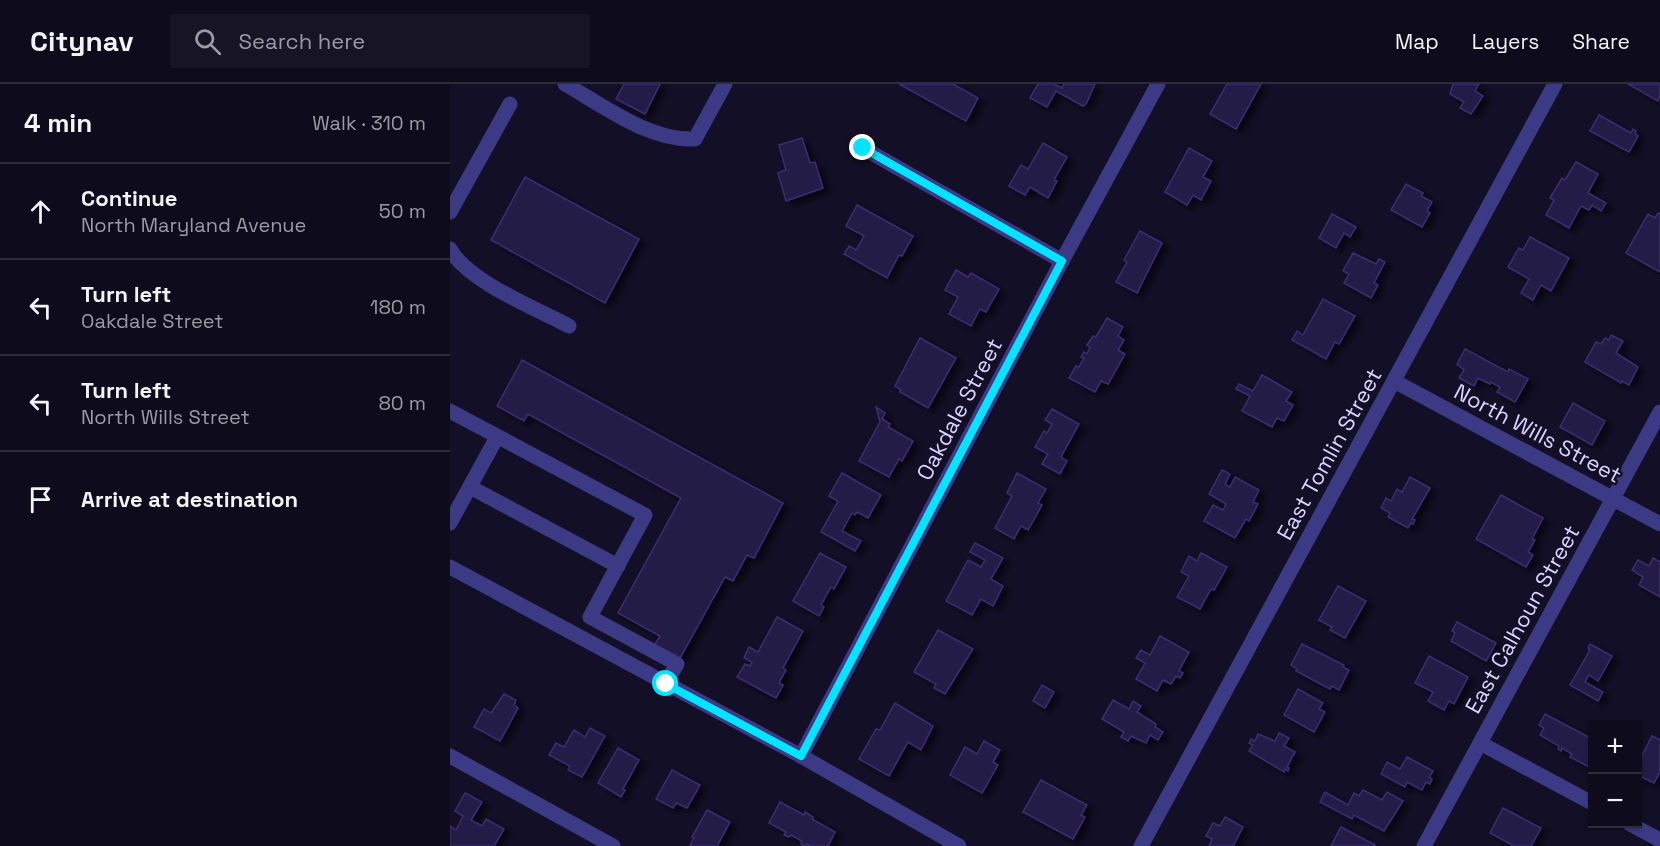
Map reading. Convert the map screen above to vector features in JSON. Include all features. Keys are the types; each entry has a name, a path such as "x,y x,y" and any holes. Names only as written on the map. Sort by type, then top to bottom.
{"street":[{"path":"565,84 654,134 681,140 695,139 725,84"},
{"name":"Oakdale Street","path":"801,756 1158,84"},
{"name":"East Tomlin Street","path":"1141,846 1555,84"},
{"path":"450,212 510,104"},
{"path":"863,148 1062,261"},
{"path":"450,249 455,260 483,281 569,326"},
{"name":"North Wills Street","path":"1394,381 1660,524"},
{"path":"450,411 645,515 590,617 676,664 666,684"},
{"name":"East Calhoun Street","path":"1424,846 1660,412"},
{"path":"450,523 497,437"},
{"path":"470,487 618,566"},
{"path":"450,567 801,756 959,846"},
{"path":"1480,743 1588,800"},
{"path":"450,756 613,846"},
{"path":"1638,828 1660,840"}],"building":[{"path":"624,84 660,84 645,114 616,99"},
{"path":"899,84 953,84 978,98 966,121"},
{"path":"1038,84 1054,84 1062,88 1064,84 1095,84 1083,106 1056,91 1047,107 1030,98"},
{"path":"1227,84 1261,84 1236,129 1210,114"},
{"path":"1453,84 1479,84 1475,91 1483,96 1471,114 1460,108 1464,102 1450,94"},
{"path":"1628,84 1660,84 1658,101"},
{"path":"1599,115 1631,133 1633,129 1636,131 1635,134 1638,136 1629,152 1590,131"},
{"path":"802,138 810,163 815,162 823,188 786,201 778,173 786,170 779,145"},
{"path":"1043,143 1067,157 1054,180 1057,181 1048,198 1030,187 1025,195 1009,186 1021,165 1028,169"},
{"path":"1189,148 1212,161 1203,177 1211,181 1201,200 1193,195 1187,205 1165,192"},
{"path":"1576,162 1598,174 1588,193 1606,203 1601,211 1592,205 1589,210 1581,206 1569,228 1546,215 1554,200 1550,198 1562,178 1565,180"},
{"path":"525,177 639,239 605,303 491,240"},
{"path":"1406,184 1423,193 1421,196 1432,202 1427,211 1430,213 1422,227 1391,210"},
{"path":"857,205 913,236 902,256 899,255 887,278 844,254 849,246 856,250 864,236 846,226"},
{"path":"1658,213 1660,214 1660,272 1626,253 1648,214 1655,218"},
{"path":"1332,214 1356,227 1350,237 1344,233 1336,248 1319,238"},
{"path":"1140,231 1162,243 1137,293 1116,282 1127,262 1124,260"},
{"path":"1530,237 1569,258 1551,291 1541,285 1533,300 1521,293 1529,279 1508,267 1519,248 1523,250"},
{"path":"1353,253 1376,264 1379,259 1385,262 1374,283 1378,285 1371,298 1344,283 1349,274 1343,271"},
{"path":"956,270 968,277 971,273 999,289 986,312 980,309 971,326 949,314 958,297 945,290"},
{"path":"1323,299 1355,316 1339,344 1335,342 1326,359 1292,340 1297,331 1303,335"},
{"path":"1107,318 1123,327 1118,336 1124,340 1118,350 1125,354 1108,384 1101,381 1095,392 1069,378 1076,366 1079,367 1084,358 1081,357 1084,352 1087,354 1090,347 1087,345 1093,336 1096,337"},
{"path":"1611,335 1623,341 1616,353 1638,367 1629,385 1622,381 1621,383 1585,362 1596,342 1601,344 1605,338 1609,340"},
{"path":"920,338 956,358 928,408 900,392 901,390 895,386"},
{"path":"1465,349 1508,372 1509,369 1528,379 1515,402 1497,392 1500,387 1491,382 1490,384 1478,378 1474,386 1459,378 1464,370 1457,364"},
{"path":"522,360 783,503 754,558 747,555 733,581 725,577 679,660 654,646 660,636 618,613 681,498 528,414 524,421 497,406"},
{"path":"1262,375 1292,392 1286,401 1293,405 1284,421 1277,418 1272,427 1242,411 1250,396 1236,389 1239,384 1253,391"},
{"path":"1573,403 1605,421 1592,445 1560,427"},
{"path":"876,407 885,413 882,419 890,424 888,427 913,441 902,461 899,459 889,477 859,461 880,422"},
{"path":"1052,409 1079,424 1061,457 1067,461 1060,474 1042,464 1048,454 1035,447 1044,431 1047,433 1052,424 1045,420"},
{"path":"1222,470 1230,474 1225,484 1230,487 1235,477 1259,490 1253,502 1258,504 1249,521 1246,519 1235,538 1204,521 1213,505 1223,510 1226,504 1209,494"},
{"path":"842,473 881,495 868,518 857,512 855,515 852,513 842,531 861,541 855,551 821,532 838,501 829,496"},
{"path":"1017,473 1046,489 1038,503 1042,505 1028,530 1021,526 1014,539 995,528 1012,496 1007,493"},
{"path":"1410,477 1430,488 1412,519 1415,520 1413,524 1411,523 1408,528 1388,517 1390,513 1381,508 1386,498 1391,501 1397,489 1402,492"},
{"path":"1501,495 1543,518 1532,539 1535,540 1528,552 1533,555 1526,567 1476,539"},
{"path":"975,543 1003,558 991,579 1003,586 993,606 981,599 972,615 946,601 968,560 981,567 985,560 970,552"},
{"path":"820,553 846,567 834,589 831,587 821,605 824,607 819,616 793,601"},
{"path":"1201,553 1227,567 1200,609 1177,597 1189,576 1181,572 1189,556 1197,561"},
{"path":"1653,558 1660,562 1660,597 1639,585 1643,577 1632,570 1638,560 1649,566"},
{"path":"1338,586 1366,601 1345,638 1330,630 1332,627 1319,620"},
{"path":"777,617 803,631 783,668 786,670 779,683 783,685 776,698 737,677 745,664 750,666 752,662 744,658 749,647 758,652"},
{"path":"1457,622 1496,643 1486,661 1451,641 1455,633 1452,631"},
{"path":"938,630 973,649 945,694 934,688 936,684 914,672"},
{"path":"1160,636 1189,652 1179,671 1183,673 1180,678 1176,676 1171,684 1163,680 1157,691 1136,679 1145,663 1136,658 1141,650 1150,655"},
{"path":"1302,644 1344,665 1343,667 1349,670 1339,690 1332,686 1330,689 1296,671 1297,669 1291,665"},
{"path":"1590,644 1612,656 1598,681 1589,675 1585,682 1603,692 1598,701 1570,685 1590,650 1588,648"},
{"path":"1429,656 1468,677 1454,704 1449,701 1444,710 1428,701 1433,692 1415,683"},
{"path":"1042,685 1054,692 1045,708 1033,701"},
{"path":"1298,689 1323,703 1319,709 1325,712 1314,732 1284,715"},
{"path":"504,694 516,700 514,705 518,708 500,741 474,727 484,709 491,713"},
{"path":"1113,700 1129,709 1133,701 1141,706 1137,712 1156,724 1155,727 1163,732 1158,740 1150,735 1146,743 1131,736 1128,741 1121,737 1124,732 1102,719"},
{"path":"895,703 933,726 921,750 908,742 889,776 859,759 876,729 880,730"},
{"path":"1545,714 1588,737 1588,766 1570,757 1572,754 1562,748 1561,751 1558,749 1559,746 1540,735 1544,728 1539,725"},
{"path":"590,728 605,736 582,777 568,770 570,766 549,755 556,743 564,747 574,730 585,737"},
{"path":"1279,733 1289,738 1284,746 1295,752 1287,767 1288,771 1285,769 1284,772 1249,751 1253,745 1249,743 1251,739 1255,741 1258,734 1275,741"},
{"path":"1652,736 1660,740 1660,772 1654,783 1642,777 1642,755"},
{"path":"984,741 1000,750 993,762 998,765 982,793 950,775 965,747 977,754"},
{"path":"618,748 639,760 621,797 598,783"},
{"path":"1407,757 1433,771 1429,777 1432,779 1430,784 1426,782 1422,790 1407,782 1405,787 1381,774 1387,762 1400,769"},
{"path":"672,770 700,785 687,808 676,803 673,808 656,799"},
{"path":"1041,780 1087,805 1081,815 1085,817 1073,839 1023,812"},
{"path":"1363,790 1382,800 1387,792 1403,801 1384,831 1354,815 1352,819 1320,802 1325,792 1348,805 1354,793 1359,796"},
{"path":"465,793 482,802 471,820 482,826 486,819 504,829 494,846 450,846 450,826 456,830 463,816 455,811"},
{"path":"780,802 804,815 805,812 813,817 812,819 835,832 828,846 807,844 805,846 801,844 802,841 791,835 789,837 784,835 786,832 769,823"},
{"path":"1503,808 1541,828 1531,846 1514,846 1490,833"},
{"path":"707,810 730,822 717,846 690,845 694,838 692,837"},
{"path":"1225,817 1243,827 1233,846 1209,846 1212,839 1206,836 1213,823 1220,826"},
{"path":"1341,827 1375,845 1331,846"}],"route":[{"path":"666,684 801,756 1062,261 863,148"}]}
